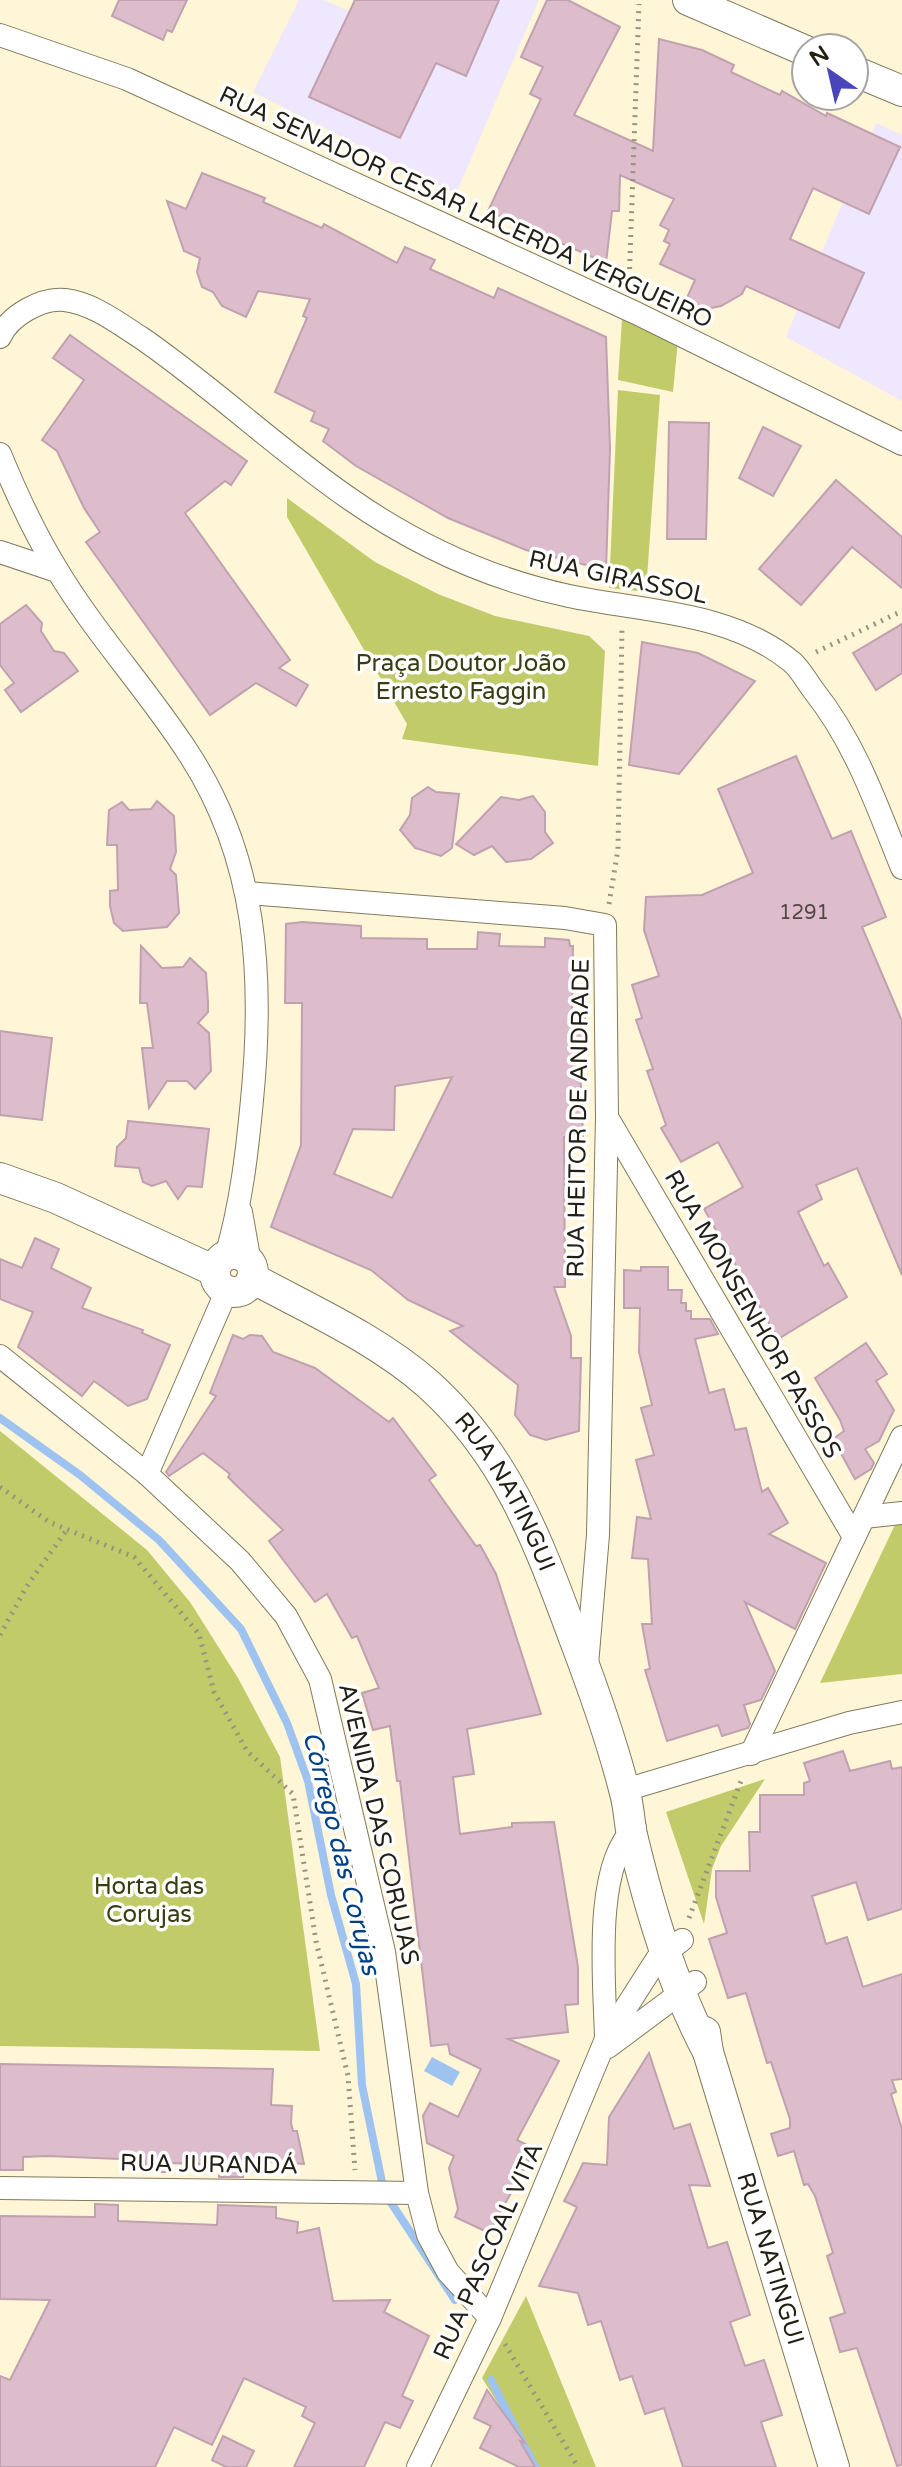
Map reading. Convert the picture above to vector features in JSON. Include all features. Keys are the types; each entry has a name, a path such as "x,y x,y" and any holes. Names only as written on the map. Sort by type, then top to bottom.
{"street":[{"path":"690,0 790,44"},
{"name":"RUA SENADOR CESAR LACERDA VERGUEIRO","path":"0,35 127,79 628,310 902,444"},
{"path":"870,78 902,91"},
{"name":"RUA GIRASSOL","path":"0,337 19,315 41,303 63,299 87,306 188,370 319,478 386,524 445,555 508,580 691,617 745,633 793,663 836,719 861,767 902,868"},
{"path":"0,454 32,526 57,571 189,753 218,807 239,859 248,893 258,964 259,1028 234,1271 147,1474"},
{"path":"0,552 57,571"},
{"name":"RUA HEITOR DE ANDRADE","path":"248,893 605,925 607,1117 598,1535 586,1670"},
{"name":"RUA MONSENHOR PASSOS","path":"607,1117 859,1527"},
{"name":"RUA NATINGUI","path":"0,1178 234,1271 381,1349 425,1382 460,1414 512,1486 552,1577 586,1670 676,1943 834,2467"},
{"name":"AVENIDA DAS CORUJAS","path":"0,1356 147,1474 240,1561 286,1616 320,1679 384,1952 408,2193 435,2253 490,2318"},
{"path":"751,1754 902,1437"},
{"path":"859,1527 902,1513"},
{"path":"632,1813 751,1754 849,1723 902,1712"},
{"name":"RUA PASCOAL VITA","path":"604,2046 604,1915 613,1870 632,1813"},
{"name":"RUA PASCOAL VITA","path":"418,2467 490,2318 604,2046 676,1943"},
{"name":"RUA PASCOAL VITA","path":"604,2046 687,1987"},
{"name":"RUA JURANDÁ","path":"0,2188 408,2193"}],"path":[{"path":"628,310 639,4"},
{"path":"605,925 618,849 623,605"},
{"path":"793,663 902,611"},
{"path":"0,1487 49,1522 134,1557 199,1634 214,1692 247,1751 293,1794 316,1941 348,2076 357,2191"},
{"path":"0,1635 27,1586 68,1528"},
{"path":"676,1943 751,1754"},
{"path":"490,2318 578,2467"}],"shaded area":[{"path":"299,0 324,0 401,35 418,0 539,0 456,194 253,92"},
{"path":"876,123 902,135 902,401 786,337"}],"green space":[{"path":"622,319 678,340 673,392 618,380"},
{"path":"618,390 660,395 646,592 609,588"},
{"name":"Praça Doutor João Ernesto Faggin","path":"287,498 375,562 438,594 495,616 589,636 605,651 598,766 402,739 407,724 287,517"},
{"name":"Horta das Corujas","path":"0,1431 147,1550 190,1602 238,1678 280,1757 320,2051 0,2046"},
{"path":"902,1510 902,1674 820,1683"},
{"path":"765,1779 721,1846 712,1869 704,1924 666,1812"},
{"path":"526,2296 596,2467 538,2467 482,2378"}],"water":[{"path":"432,2057 460,2072 452,2086 424,2071"}],"building":[{"path":"119,0 187,0 172,32 167,30 163,40 112,16"},
{"path":"355,0 499,0 466,76 436,63 400,138 309,97"},
{"path":"547,0 568,0 620,27 574,115 653,151 659,39 702,50 734,65 731,72 780,95 782,91 790,96 790,112 819,112 826,116 827,113 900,147 869,214 813,188 790,239 864,273 839,328 746,286 742,294 721,306 706,309 686,300 695,280 660,264 670,244 664,241 669,230 660,225 674,199 620,175 619,211 612,211 606,263 488,211 541,99 530,94 543,67 521,57"},
{"path":"202,173 265,198 263,202 322,228 324,224 397,263 405,247 435,260 430,269 494,298 498,288 606,337 610,449 606,570 526,550 448,518 356,466 323,441 329,429 311,421 315,412 275,392 307,318 303,316 310,299 258,291 246,317 222,306 213,292 202,287 197,272 200,258 184,251 167,201 186,209"},
{"path":"70,335 247,461 231,485 225,481 185,513 290,660 279,668 308,685 296,706 256,683 210,715 86,542 100,532 84,508 57,451 42,440 84,380 53,358"},
{"path":"669,422 709,423 706,539 667,539"},
{"path":"763,427 801,446 773,496 739,478"},
{"path":"836,480 902,537 902,588 852,547 801,605 759,569"},
{"path":"26,605 42,623 41,631 54,651 64,653 78,671 21,712 5,690 14,683 0,665 0,624"},
{"path":"902,624 902,673 876,690 853,653"},
{"path":"642,642 698,653 755,681 679,774 629,765"},
{"path":"796,756 832,839 851,831 886,917 862,927 902,1021 902,1275 857,1168 816,1185 822,1199 798,1212 824,1266 828,1263 847,1297 778,1339 704,1209 743,1187 718,1142 681,1162 661,1128 666,1125 647,1071 653,1069 636,1020 642,1018 632,985 659,976 644,930 646,897 702,895 753,873 718,789"},
{"path":"428,787 436,792 459,794 452,848 441,856 415,848 400,830 410,815 412,798"},
{"path":"533,796 545,812 545,832 553,843 531,859 506,862 492,846 474,855 456,844 501,797 519,800"},
{"path":"157,801 174,816 176,852 170,869 176,875 179,913 167,927 123,931 114,923 110,906 110,891 118,890 117,845 107,845 109,810 122,802 129,810 151,809"},
{"path":"302,922 361,926 361,938 427,939 427,949 477,949 478,932 500,934 499,946 545,947 545,938 569,940 570,946 573,946 572,1015 585,1015 585,1040 579,1040 583,1137 564,1137 565,1287 554,1287 571,1336 571,1358 581,1358 579,1431 546,1440 530,1435 515,1415 518,1385 450,1331 463,1326 408,1300 371,1270 271,1227 301,1145 302,1003 285,1003 286,924","holes":["452,1077 392,1198 334,1174 353,1129 394,1130 395,1086"]},
{"path":"141,946 162,968 183,967 190,958 206,973 208,1002 208,1012 198,1023 209,1033 211,1071 195,1089 187,1081 167,1081 149,1108 142,1048 153,1048 147,1003 140,1003"},
{"path":"0,1031 52,1038 42,1120 0,1115"},
{"path":"128,1121 209,1129 202,1187 187,1186 178,1199 166,1181 152,1186 143,1182 139,1168 115,1166 117,1147 126,1138"},
{"path":"35,1238 59,1249 51,1268 91,1288 82,1308 143,1330 142,1333 170,1345 147,1399 128,1406 94,1381 82,1396 18,1347 33,1312 0,1299 0,1259 22,1268"},
{"path":"641,1267 668,1267 668,1290 682,1290 681,1303 686,1303 686,1311 691,1311 691,1319 710,1319 718,1334 695,1339 709,1393 724,1389 735,1430 746,1428 762,1492 768,1488 788,1523 769,1534 826,1563 795,1629 745,1602 775,1671 761,1700 744,1705 750,1724 748,1728 722,1736 718,1725 667,1741 645,1670 650,1669 642,1624 652,1624 648,1559 632,1558 637,1517 651,1519 636,1460 654,1455 641,1408 652,1405 639,1352 640,1308 624,1308 624,1270 641,1271"},
{"path":"233,1335 243,1339 250,1335 262,1336 273,1352 315,1368 389,1422 393,1418 436,1475 429,1480 476,1546 480,1545 496,1574 541,1714 467,1729 474,1774 453,1777 460,1834 512,1827 512,1823 554,1822 578,1967 578,2004 565,2005 568,2032 508,2039 559,2061 517,2140 535,2149 489,2233 455,2217 458,2209 449,2168 454,2156 427,2143 423,2116 430,2103 458,2117 481,2069 450,2054 448,2044 431,2046 400,1781 397,1781 390,1726 373,1730 362,1693 379,1688 357,1636 352,1638 327,1594 315,1602 269,1541 283,1530 228,1477 230,1474 203,1453 169,1476 166,1472 216,1396 210,1393"},
{"path":"866,1343 887,1374 876,1381 894,1410 879,1441 865,1449 874,1463 871,1469 855,1479 833,1439 844,1431 840,1420 815,1378"},
{"path":"843,1751 850,1771 890,1761 892,1769 902,1767 902,1909 868,1920 856,1882 812,1896 826,1944 847,1937 863,1987 902,1974 902,2079 892,2080 896,2092 891,2094 902,2129 902,2465 897,2466 857,2348 840,2352 830,2318 845,2313 827,2256 833,2253 815,2196 808,2184 804,2185 794,2151 778,2156 771,2134 790,2128 790,2119 771,2062 767,2063 746,1993 728,1998 709,1939 727,1933 716,1897 716,1871 750,1871 749,1832 760,1832 760,1795 804,1795 804,1783 810,1781 804,1763"},
{"path":"649,2053 674,2129 690,2124 710,2186 689,2185 708,2248 727,2242 750,2315 730,2322 745,2366 764,2360 782,2415 761,2422 776,2467 683,2467 664,2408 645,2414 632,2376 620,2380 601,2321 588,2325 578,2293 539,2286 577,2207 564,2201 583,2163 607,2165 609,2117"},
{"path":"0,2064 273,2069 271,2105 292,2106 291,2123 293,2131 297,2131 304,2164 244,2160 243,2177 219,2177 220,2165 171,2163 170,2172 145,2172 145,2160 47,2156 23,2157 23,2170 0,2170"},
{"path":"95,2204 118,2205 118,2221 217,2225 218,2205 276,2207 276,2218 298,2222 297,2233 319,2228 333,2301 390,2300 384,2312 429,2336 402,2396 413,2401 400,2428 385,2422 364,2467 294,2467 315,2423 302,2416 306,2407 244,2378 212,2445 174,2427 155,2467 0,2467 0,2376 10,2380 50,2300 0,2299 0,2216 95,2217"},
{"path":"487,2390 525,2443 520,2441 535,2467 519,2467 480,2448 491,2426 474,2418"},
{"path":"223,2436 254,2451 246,2467 226,2467 212,2460"}],"waterway":[{"name":"Córrego das Corujas","path":"0,1418 80,1475 159,1540 241,1629 287,1723 308,1781 331,1895 356,1984 362,2085 384,2192 455,2300"},
{"path":"491,2380 535,2467"}]}
